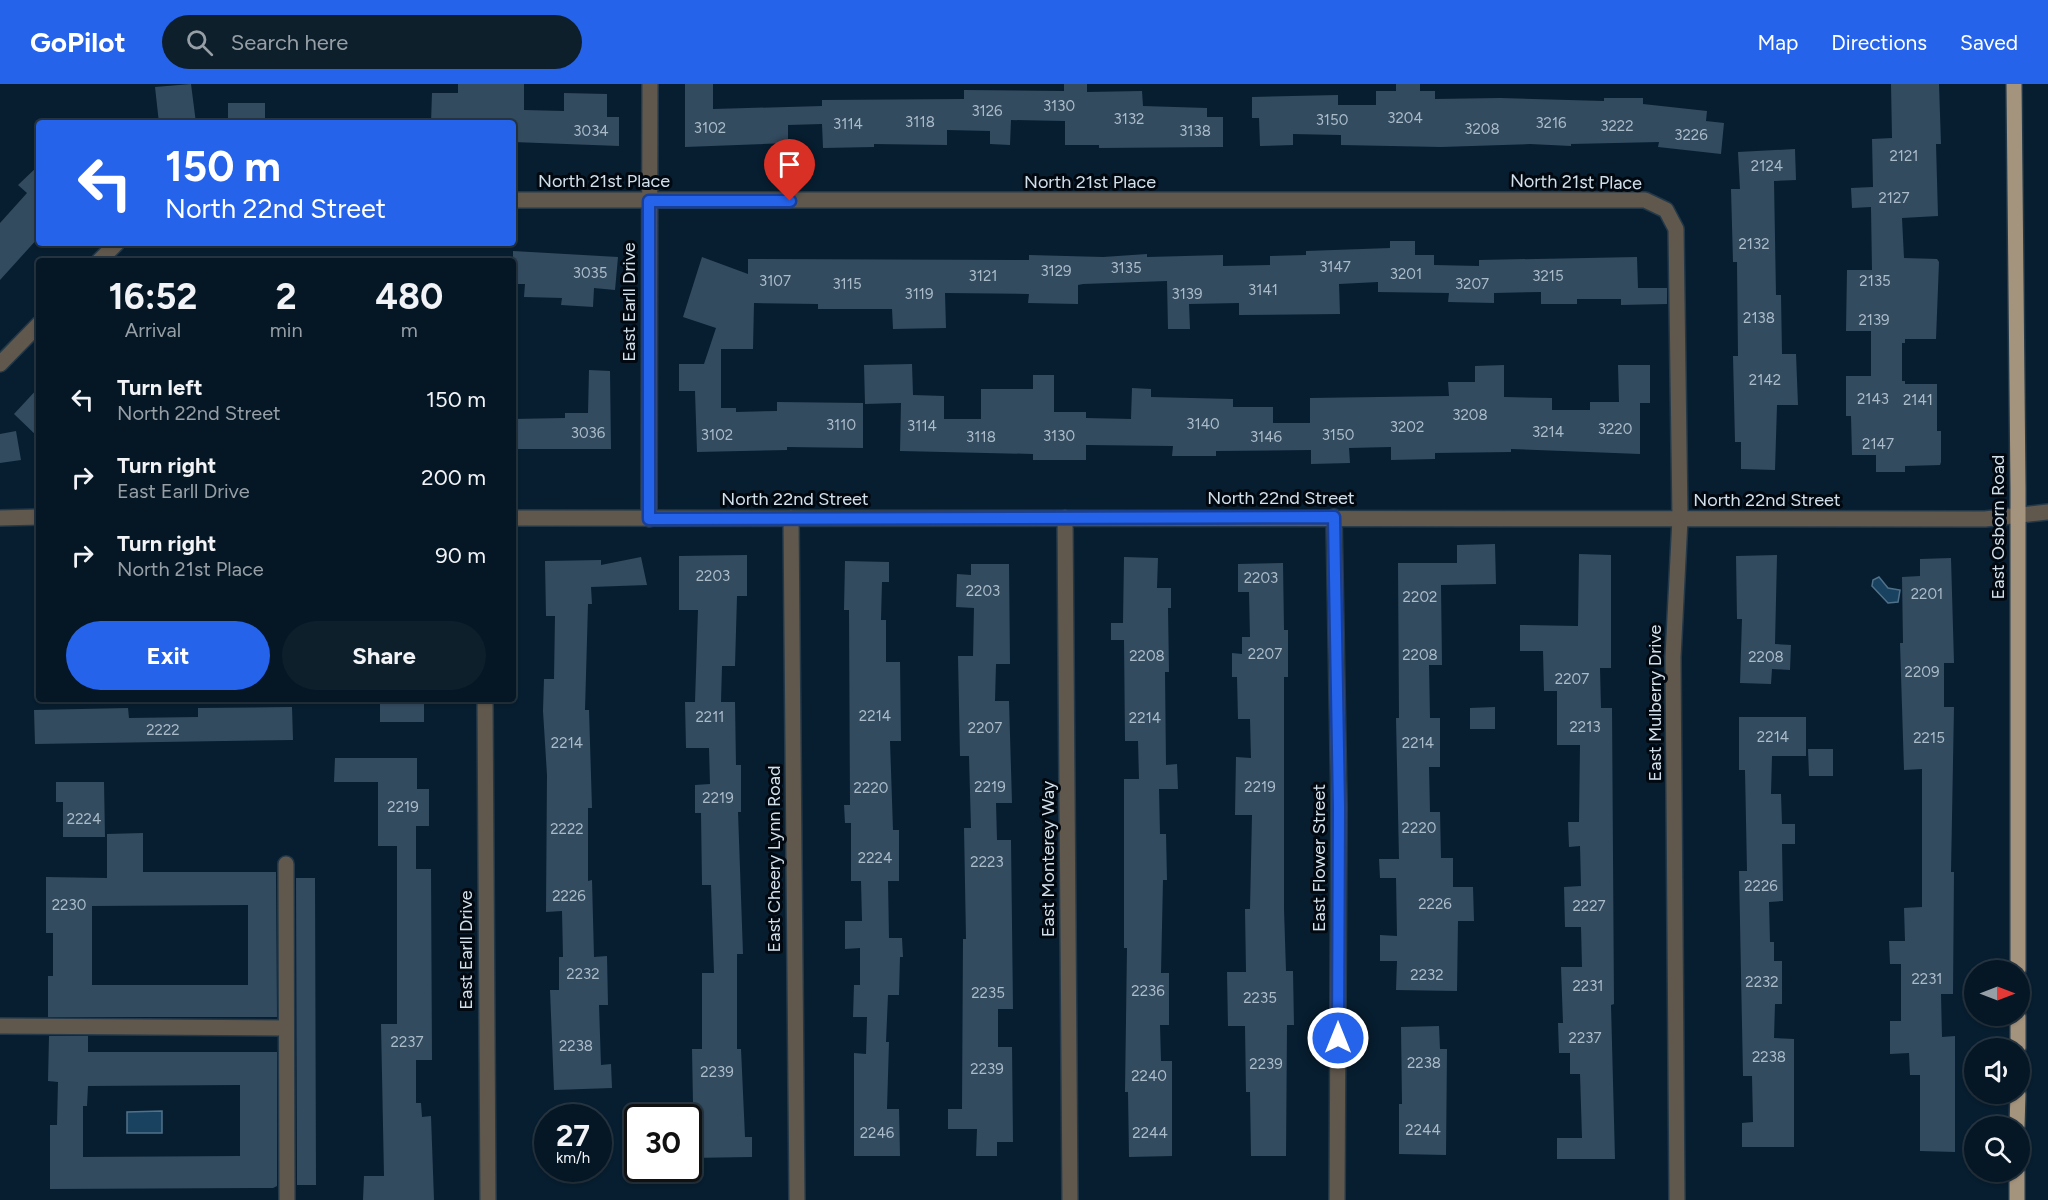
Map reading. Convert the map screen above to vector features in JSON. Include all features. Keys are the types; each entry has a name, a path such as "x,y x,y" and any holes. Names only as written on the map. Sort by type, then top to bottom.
{"main road":[{"name":"East Osborn Road","path":"2014,84 2018,515 2018,960"},
{"path":"2017,1200 2018,1182"}],"street":[{"name":"East Earll Drive","path":"649,519 650,84"},
{"name":"North 21st Place","path":"516,200 1645,200 1666,210"},
{"name":"East Mulberry Drive","path":"1666,210 1676,229 1680,519 1673,657 1677,1200"},
{"path":"102,258 114,246"},
{"path":"0,364 36,327"},
{"name":"North 22nd Street","path":"516,518 1985,519 2048,512"},
{"name":"East Flower Street","path":"1334,517 1339,807 1337,1200"},
{"path":"0,518 36,518"},
{"name":"East Cheery Lynn Road","path":"791,518 797,1200"},
{"name":"East Monterey Way","path":"1065,518 1070,1200"},
{"name":"East Earll Drive","path":"485,702 488,1200"},
{"path":"286,864 287,1200"},
{"path":"0,1026 286,1028"}],"water":[{"path":"1879,577 1888,588 1900,590 1898,602 1888,603 1872,586 1873,580"},
{"path":"162,1111 162,1133 127,1133 127,1112"}],"building":[{"path":"191,84 196,120 159,120 155,87"},
{"path":"458,84 524,84 524,110 564,111 564,93 607,94 607,117 619,117 619,146 516,142 516,120 431,120 432,93 458,93"},
{"path":"685,84 713,84 713,109 822,106 822,100 964,99 964,90 1064,91 1064,84 1087,84 1087,92 1142,91 1143,106 1207,108 1207,117 1223,117 1223,147 1099,148 1099,145 1065,145 1065,121 1011,120 1010,145 990,144 990,131 947,130 947,145 874,144 874,147 823,148 822,124 788,125 788,143 685,147"},
{"path":"1396,84 1420,84 1420,91 1435,91 1435,99 1604,101 1604,98 1643,98 1643,104 1707,111 1706,121 1724,123 1721,154 1658,147 1659,142 1571,144 1571,146 1530,144 1441,147 1341,145 1341,135 1293,134 1293,145 1260,146 1259,118 1252,118 1252,97 1338,95 1338,105 1376,105 1376,91 1396,91"},
{"path":"1891,84 1939,84 1941,144 1936,144 1938,216 1902,218 1904,258 1937,259 1939,262 1936,339 1905,339 1905,343 1902,343 1902,381 1905,381 1905,384 1937,384 1937,431 1941,431 1941,462 1940,465 1905,466 1905,472 1876,472 1876,455 1852,455 1851,416 1846,416 1846,376 1871,376 1871,331 1846,331 1847,270 1872,270 1871,207 1852,208 1851,188 1873,187 1872,139 1892,138"},
{"path":"228,103 265,103 265,120 228,120"},
{"path":"1795,149 1796,180 1774,181 1776,295 1781,295 1782,354 1796,354 1798,405 1777,405 1775,470 1741,469 1741,442 1735,442 1733,356 1738,356 1737,262 1733,262 1731,189 1740,189 1738,152"},
{"path":"36,168 36,240 0,280 0,223 27,193 18,185"},
{"path":"1390,241 1415,241 1415,255 1434,255 1434,265 1479,266 1479,260 1637,257 1638,288 1667,288 1667,304 1621,305 1621,299 1577,299 1577,304 1541,304 1541,292 1494,293 1494,303 1448,302 1449,293 1378,292 1378,282 1339,284 1340,314 1239,315 1239,303 1189,304 1190,329 1168,329 1167,281 1078,285 1078,304 1028,303 1029,294 945,293 946,328 893,329 892,309 818,309 818,304 754,303 753,349 721,349 721,408 736,408 736,412 777,411 777,402 863,403 863,448 787,447 787,450 697,452 695,391 679,391 679,364 704,364 716,328 683,317 702,257 748,274 748,259 1029,260 1029,255 1103,257 1147,254 1147,257 1223,255 1223,266 1270,265 1270,256 1306,255 1306,251 1390,248"},
{"path":"513,251 618,257 615,290 594,288 593,307 561,305 562,298 524,297 525,284 516,284 516,258 513,258"},
{"path":"912,364 913,395 944,396 944,419 981,419 981,389 1033,389 1033,375 1054,375 1054,412 1086,412 1086,418 1131,419 1132,388 1151,389 1151,397 1233,399 1233,407 1273,407 1273,423 1310,423 1310,398 1449,396 1448,382 1475,382 1475,366 1504,365 1504,397 1552,398 1552,410 1590,410 1590,402 1619,402 1618,365 1650,365 1650,403 1640,403 1640,454 1511,449 1511,452 1435,453 1435,459 1391,460 1391,447 1349,448 1350,463 1311,464 1311,450 1216,451 1216,456 1172,456 1173,446 1086,445 1086,460 1033,460 1033,454 900,451 901,403 865,404 864,365"},
{"path":"589,370 610,371 611,449 516,449 516,419 565,418 565,413 588,413"},
{"path":"36,390 36,435 14,414"},
{"path":"16,431 21,460 0,463 0,434"},
{"path":"1495,544 1496,584 1441,585 1442,665 1429,665 1430,718 1440,718 1440,767 1429,767 1430,812 1440,812 1441,858 1453,858 1453,887 1473,887 1474,921 1458,921 1457,991 1396,990 1397,961 1380,961 1380,935 1397,936 1396,878 1380,878 1379,859 1399,859 1396,718 1399,718 1398,563 1457,563 1457,545"},
{"path":"1579,554 1611,555 1611,668 1600,668 1601,708 1612,708 1614,1004 1611,1005 1615,1159 1557,1159 1557,1138 1582,1138 1580,1074 1570,1074 1570,1053 1559,1053 1558,1023 1563,1023 1561,967 1582,967 1581,927 1565,927 1564,887 1581,886 1580,846 1569,847 1568,822 1579,822 1580,745 1557,745 1557,691 1544,691 1543,651 1520,651 1520,625 1578,626"},
{"path":"747,555 747,596 737,596 735,666 722,666 721,702 735,702 736,765 741,765 741,812 738,812 743,954 737,954 737,1049 741,1049 745,1137 752,1137 752,1157 702,1158 702,1104 693,1104 692,1049 702,1049 702,973 714,973 711,885 702,885 701,813 695,813 695,785 710,784 709,748 686,748 685,702 695,702 698,610 679,610 679,556"},
{"path":"1777,555 1775,644 1791,645 1790,670 1772,669 1771,684 1740,683 1742,619 1737,619 1736,556"},
{"path":"641,557 647,585 591,587 592,604 588,604 585,710 589,710 592,808 588,808 588,881 592,880 594,957 607,956 608,1005 599,1005 601,1065 611,1064 612,1088 554,1090 550,990 559,990 559,957 563,957 562,911 546,912 547,775 543,711 544,679 554,679 555,616 546,616 545,561 601,560 601,565"},
{"path":"1124,557 1158,558 1157,588 1171,588 1171,608 1168,608 1169,672 1165,672 1166,765 1177,764 1178,789 1159,789 1160,834 1166,834 1167,880 1163,880 1161,973 1169,973 1169,1025 1160,1025 1161,1061 1172,1061 1172,1156 1129,1157 1128,1092 1125,1092 1127,948 1124,948 1124,779 1139,779 1138,741 1125,741 1124,640 1111,640 1111,623 1123,623"},
{"path":"1951,558 1954,663 1944,663 1944,707 1954,707 1951,872 1954,872 1953,994 1941,994 1942,1037 1955,1036 1955,1152 1920,1151 1920,1075 1910,1075 1909,1053 1890,1054 1890,1021 1901,1021 1901,964 1890,964 1889,941 1905,941 1904,908 1922,907 1922,769 1904,770 1900,643 1903,643 1902,577 1920,576 1920,559"},
{"path":"845,561 889,562 889,582 882,582 881,620 886,620 886,662 900,662 901,741 890,741 893,830 899,830 899,881 888,881 889,938 902,938 903,957 900,957 899,995 888,995 886,1042 889,1042 887,1109 899,1109 900,1156 854,1156 854,1053 866,1054 867,1017 853,1017 854,985 860,985 860,948 845,949 845,921 862,921 861,881 851,881 851,823 845,823 844,805 850,805 849,610 844,610"},
{"path":"1283,563 1284,630 1288,630 1288,677 1284,677 1284,909 1286,971 1293,971 1294,1025 1287,1025 1286,1156 1251,1156 1250,1092 1246,1092 1245,1026 1228,1026 1227,972 1246,972 1245,909 1250,909 1252,815 1235,815 1236,757 1251,758 1250,719 1238,719 1237,677 1232,677 1232,653 1242,654 1242,637 1250,637 1249,592 1238,592 1238,564"},
{"path":"971,564 1009,564 1010,664 996,664 995,701 1009,701 1012,803 996,803 997,840 1011,840 1013,1009 998,1009 998,1047 1012,1047 1013,1142 997,1142 997,1156 976,1156 977,1129 948,1129 948,1109 962,1109 963,939 966,939 964,828 971,828 969,756 960,756 958,656 973,656 974,608 956,607 957,574 971,575"},
{"path":"380,702 424,702 424,722 380,722"},
{"path":"292,707 293,740 35,744 34,710 128,708 129,718 198,717 198,708"},
{"path":"1495,707 1495,729 1470,729 1470,708"},
{"path":"1739,717 1806,717 1806,756 1772,756 1771,794 1781,794 1782,824 1795,824 1795,844 1782,844 1783,901 1769,902 1770,942 1774,942 1774,961 1782,961 1782,1004 1775,1004 1774,1038 1794,1039 1794,1147 1742,1147 1742,1123 1753,1122 1752,1076 1743,1076 1739,871 1747,871 1745,770 1739,770"},
{"path":"1808,749 1833,749 1833,776 1809,776"},
{"path":"335,758 417,758 417,789 429,789 429,826 416,826 416,869 431,869 432,1060 416,1060 416,1103 421,1103 422,1117 431,1116 434,1200 363,1200 364,1176 384,1176 381,1024 397,1024 397,846 378,846 378,782 334,782"},
{"path":"56,782 104,782 105,837 63,837 63,802 56,802"},
{"path":"143,833 143,872 276,872 277,1017 48,1017 48,976 53,976 53,933 46,933 46,877 107,878 107,834","holes":["248,905 248,985 92,985 92,906"]},
{"path":"296,878 315,878 316,1185 297,1185"},
{"path":"1439,1026 1440,1049 1447,1049 1446,1155 1399,1154 1399,1104 1402,1104 1401,1027"},
{"path":"49,1036 88,1036 88,1052 277,1052 277,1186 273,1188 50,1189 50,1125 57,1125 58,1082 48,1081","holes":["240,1085 240,1156 83,1157 83,1106 87,1106 88,1086"]}],"route":[{"path":"790,201 649,201 649,519 1334,517 1339,807 1338,1038"}]}
